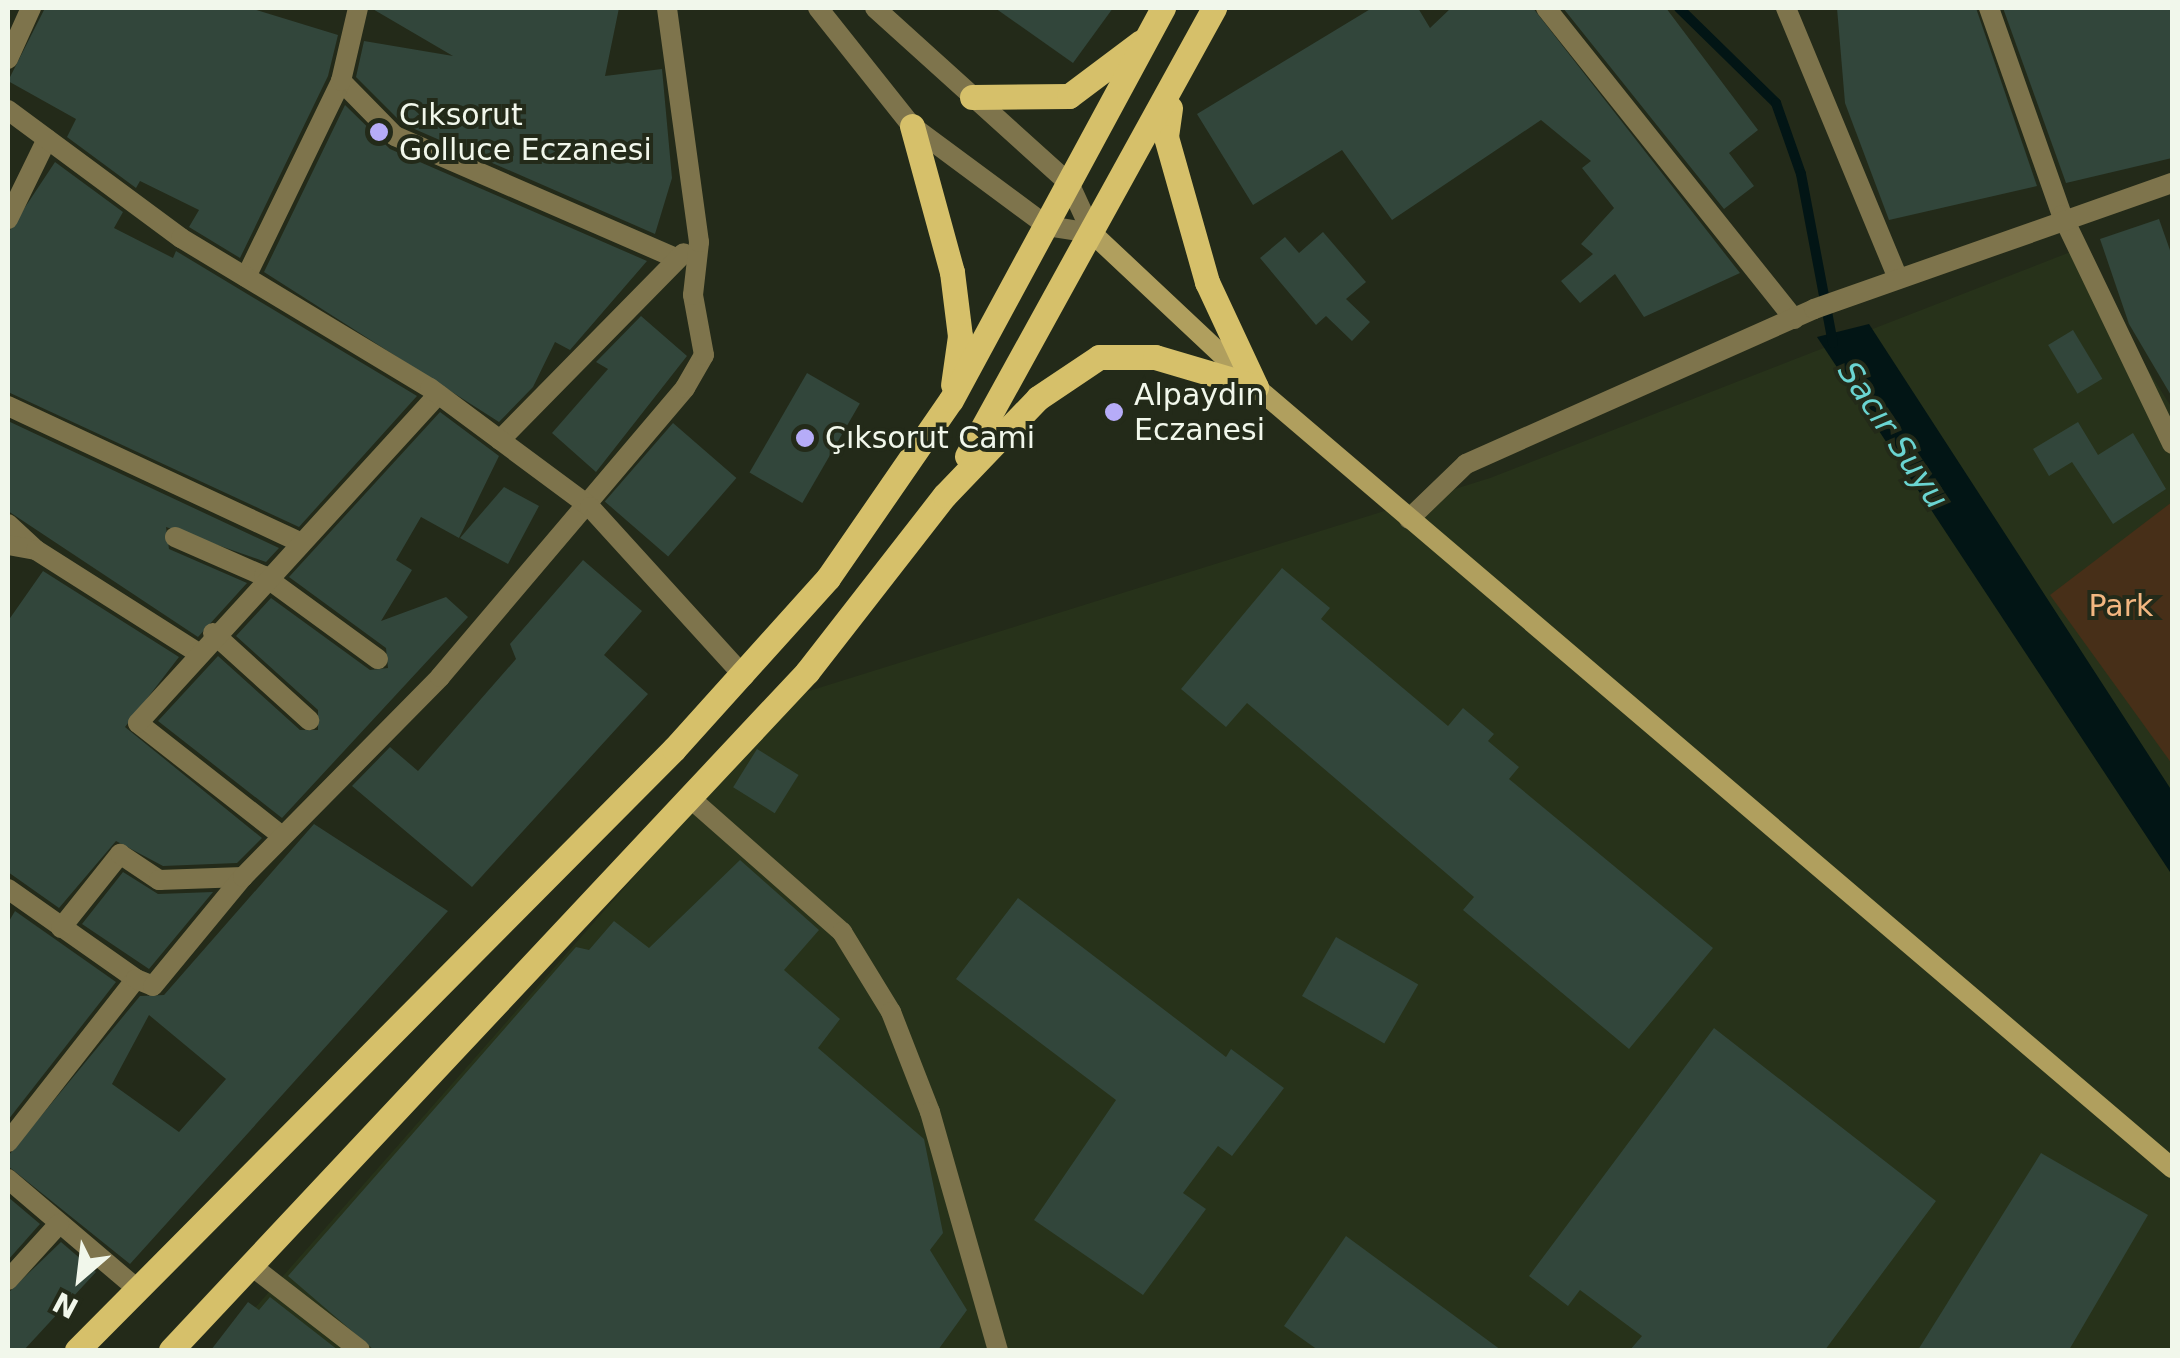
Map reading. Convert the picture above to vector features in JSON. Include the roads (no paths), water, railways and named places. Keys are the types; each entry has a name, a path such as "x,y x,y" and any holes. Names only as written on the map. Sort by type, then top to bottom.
{"main road":[{"path":"77,1350 135,1287 744,676 828,578 951,400 1163,8"},
{"path":"946,495 1172,96 1214,8"},
{"path":"972,98 1069,96 1149,36"},
{"path":"1172,96 1166,137 1208,282 1256,386"},
{"path":"912,126 952,272 960,336 951,400"},
{"path":"1092,233 1256,386 1409,519 2172,1168"},
{"path":"170,1350 807,672 946,495 1038,398 1099,357 1155,357 1256,386"}],"street":[{"path":"8,59 31,8"},
{"path":"246,277 340,81 358,8"},
{"path":"8,889 136,979 154,986 244,877 590,507 704,355 693,295 699,242 667,8"},
{"path":"818,8 912,126 1047,226 1092,233"},
{"path":"875,8 1069,183 1092,233"},
{"path":"1546,8 1794,318"},
{"path":"1786,8 1898,279"},
{"path":"1989,8 2062,216 2172,444"},
{"path":"340,81 395,136 676,258"},
{"path":"8,110 246,277 438,394 590,507 744,676"},
{"path":"8,219 47,139"},
{"path":"1409,519 1466,464 1814,308 1858,295 2062,216 2172,184"},
{"path":"500,440 676,258 699,242"},
{"path":"282,836 138,723 264,576 438,394"},
{"path":"8,406 297,541"},
{"path":"8,524 36,550 196,651"},
{"path":"175,537 264,576 378,658"},
{"path":"8,545 36,550"},
{"path":"213,632 309,720"},
{"path":"690,798 842,932 890,1012 930,1112 998,1350"},
{"path":"61,928 120,854 159,880 244,877"},
{"path":"8,1142 136,979"},
{"path":"8,1179 135,1287"},
{"path":"8,1280 59,1224"},
{"path":"252,1267 360,1350"}],"water":[{"path":"1869,324 2172,791 2172,875 1817,337"}],"waterway":[{"name":"Sacır Suyu","path":"1679,8 1776,103 1801,174 1833,343"}],"place":[{"name":"Cıksorut Golluce Eczanesi","path":"379,132"},
{"name":"Alpaydın Eczanesi","path":"1114,412"},
{"name":"Çıksorut Cami","path":"805,438"}],"park label":[{"name":"Park","path":"2121,606"}]}
